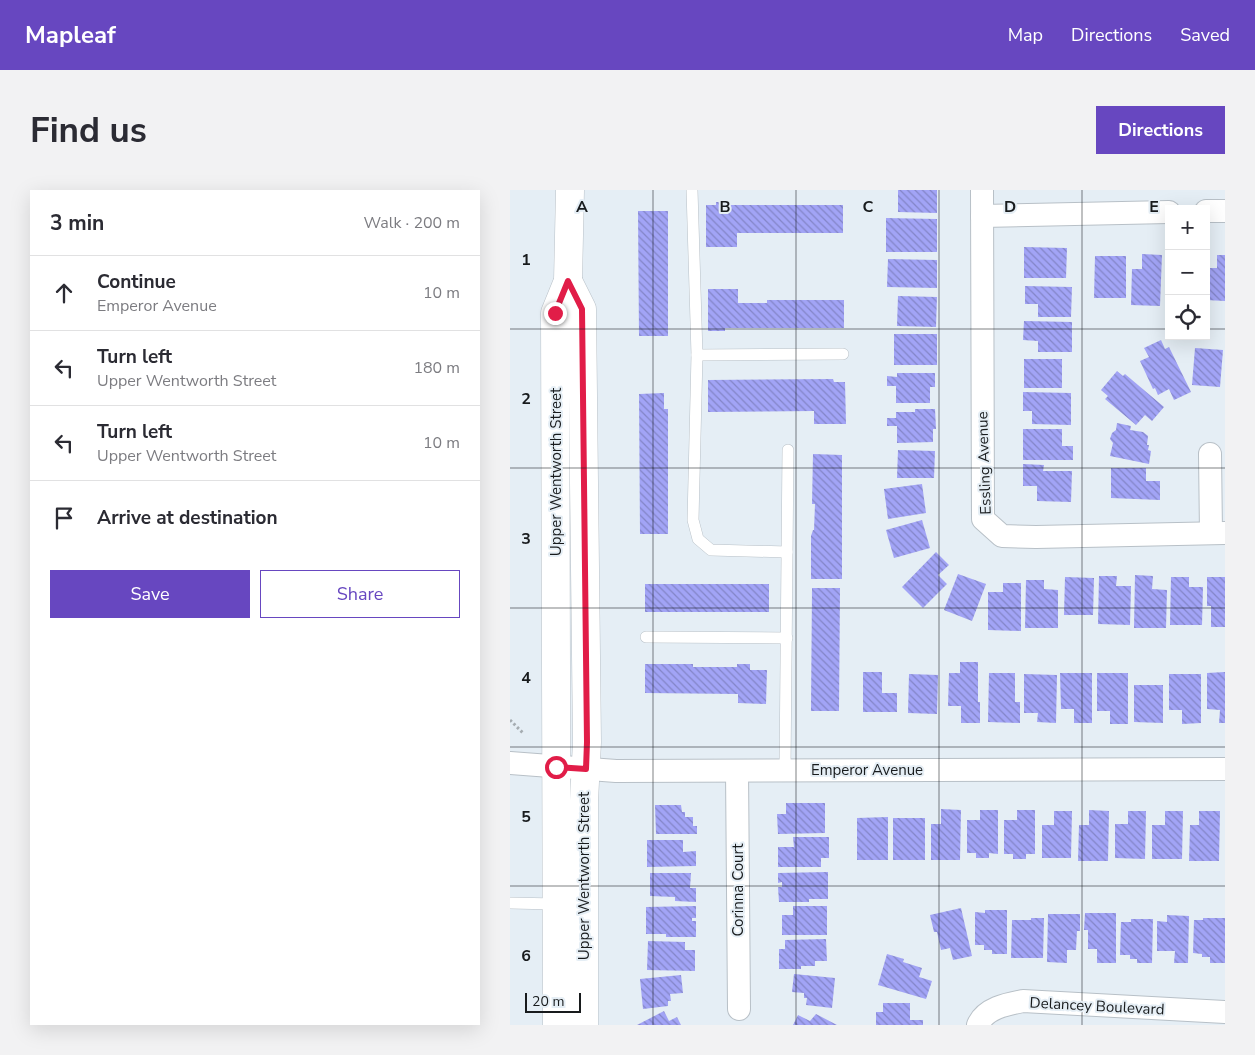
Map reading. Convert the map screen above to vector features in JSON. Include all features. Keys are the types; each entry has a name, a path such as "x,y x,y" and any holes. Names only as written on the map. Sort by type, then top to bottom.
{"main road":[{"name":"Upper Wentworth Street","path":"557,1025 555,313 568,281 570,190"},
{"name":"Upper Wentworth Street","path":"568,281 582,309 586,769 584,801 584,1025"}],"street":[{"name":"Essling Avenue","path":"982,190 983,519 1002,536 1218,533"},
{"path":"1210,211 1225,211"},
{"path":"982,216 1165,212"},
{"path":"1210,454 1218,533"},
{"name":"Emperor Avenue","path":"510,763 616,771 1225,769"},
{"name":"Corinna Court","path":"737,771 739,1009"},
{"name":"Delancey Boulevard","path":"978,1025 981,1017 1004,1004 1023,1002 1214,1017"}],"lane":[{"path":"692,190 697,355 692,520 698,539 710,550 787,552"},
{"path":"697,355 842,354"},
{"path":"785,770 788,450"},
{"path":"646,637 787,638"},
{"path":"510,903 556,904"}],"path":[{"path":"510,720 524,734"}],"building":[{"path":"898,190 937,190 937,213 898,212"},
{"path":"716,202 726,202 725,205 843,205 843,233 737,233 737,247 706,247 706,205 716,205"},
{"path":"638,211 668,211 668,336 639,336"},
{"path":"886,218 937,219 937,252 886,252"},
{"path":"1024,247 1067,248 1066,278 1024,278"},
{"path":"1142,254 1162,255 1160,306 1131,305 1132,269 1142,269"},
{"path":"1217,255 1225,255 1225,301 1210,300 1210,268 1217,268"},
{"path":"1095,256 1126,256 1126,298 1094,298"},
{"path":"888,259 937,260 937,288 887,287"},
{"path":"1025,286 1072,287 1071,317 1038,317 1038,304 1025,304"},
{"path":"708,289 738,289 738,303 767,303 767,300 844,300 844,328 725,328 725,331 708,331"},
{"path":"898,296 937,297 936,327 897,326"},
{"path":"1024,321 1072,322 1072,352 1038,352 1038,341 1023,340"},
{"path":"894,334 937,334 937,365 894,365"},
{"path":"1161,340 1165,349 1169,347 1191,392 1174,400 1169,389 1158,395 1155,388 1153,389 1140,361 1149,357 1144,348"},
{"path":"1195,348 1223,350 1220,387 1192,385"},
{"path":"1024,359 1062,359 1062,388 1024,388"},
{"path":"1117,371 1123,376 1125,374 1164,407 1152,421 1145,415 1136,425 1105,399 1108,396 1101,390"},
{"path":"897,373 935,373 935,387 930,387 930,403 896,403 896,386 887,386 887,376 897,377"},
{"path":"833,379 834,382 845,382 846,424 814,424 814,411 708,412 708,380"},
{"path":"1023,392 1071,393 1071,425 1032,424 1032,411 1023,411"},
{"path":"664,393 664,409 668,409 668,534 640,534 639,394"},
{"path":"915,409 935,409 936,429 933,429 933,442 897,443 897,426 887,426 887,418 896,418 896,412 915,412"},
{"path":"1117,423 1131,426 1130,430 1143,432 1148,436 1148,450 1151,451 1149,464 1110,456 1113,443 1110,439 1112,433 1116,430"},
{"path":"1023,429 1062,429 1062,446 1073,446 1073,460 1023,460"},
{"path":"898,450 935,451 934,478 897,478"},
{"path":"813,454 842,455 842,579 811,579 811,536 814,530 815,504 812,504"},
{"path":"1023,464 1044,465 1043,471 1072,471 1071,502 1037,501 1037,486 1023,486"},
{"path":"1111,468 1146,468 1146,481 1160,481 1160,500 1111,498"},
{"path":"922,484 926,513 888,519 884,489"},
{"path":"922,520 930,548 894,558 886,530"},
{"path":"936,552 949,565 938,575 947,584 923,608 902,587"},
{"path":"958,574 986,584 972,621 944,610"},
{"path":"1135,575 1153,576 1152,589 1167,590 1166,628 1134,628"},
{"path":"1099,576 1117,576 1116,586 1131,586 1130,625 1098,624"},
{"path":"1065,577 1094,578 1093,615 1064,615"},
{"path":"1171,577 1189,577 1189,587 1203,587 1202,625 1170,625"},
{"path":"1207,577 1225,577 1225,627 1211,627 1211,606 1207,606"},
{"path":"1026,580 1044,580 1044,589 1058,590 1058,628 1025,628"},
{"path":"1003,583 1021,583 1021,631 988,630 988,592 1003,592"},
{"path":"645,584 769,584 769,612 645,612"},
{"path":"812,588 840,588 839,711 811,711"},
{"path":"960,662 978,662 980,723 961,723 961,706 948,706 949,673 960,673"},
{"path":"645,664 693,664 693,667 737,667 737,664 750,664 750,670 767,670 766,704 738,703 738,694 645,693"},
{"path":"863,672 882,672 882,693 897,693 897,712 863,712"},
{"path":"1225,672 1225,723 1219,723 1220,710 1207,709 1207,673"},
{"path":"989,673 1015,673 1015,702 1020,702 1020,723 988,722"},
{"path":"1060,673 1092,673 1092,723 1074,723 1074,709 1061,709"},
{"path":"1097,673 1128,673 1128,724 1110,724 1110,711 1097,711"},
{"path":"909,674 938,675 937,714 908,713"},
{"path":"1024,674 1057,675 1056,723 1037,722 1038,713 1024,713"},
{"path":"1169,674 1201,674 1201,723 1182,724 1182,710 1169,710"},
{"path":"1134,685 1163,685 1163,723 1134,722"},
{"path":"786,803 825,803 825,833 778,834 777,814 786,814"},
{"path":"655,805 681,805 682,812 685,812 685,817 693,817 693,826 697,826 697,834 656,834"},
{"path":"941,809 961,810 960,860 931,860 931,824 941,824"},
{"path":"980,810 998,810 998,854 989,853 989,858 976,858 976,853 967,853 967,820 980,820"},
{"path":"1017,810 1035,810 1035,854 1026,854 1026,859 1013,859 1013,854 1004,854 1004,820 1017,820"},
{"path":"1089,810 1109,811 1108,861 1078,861 1079,825 1089,825"},
{"path":"1054,811 1072,811 1071,858 1042,858 1042,825 1054,825"},
{"path":"1128,811 1146,811 1145,859 1115,858 1115,824 1128,824"},
{"path":"1165,811 1183,811 1182,859 1152,859 1152,825 1165,825"},
{"path":"1199,811 1220,811 1219,861 1189,861 1190,825 1199,825"},
{"path":"888,817 888,860 857,860 857,818"},
{"path":"893,818 925,818 925,860 893,860"},
{"path":"793,837 829,837 829,858 821,858 821,867 778,867 778,847 794,847"},
{"path":"647,840 683,840 683,852 696,851 696,866 647,867"},
{"path":"828,872 828,899 809,899 809,902 779,902 778,887 782,887 782,882 778,883 778,873"},
{"path":"650,873 691,873 690,888 696,888 696,902 675,901 675,897 650,896"},
{"path":"696,906 696,918 692,918 692,921 696,921 696,937 666,937 666,934 646,934 646,907"},
{"path":"793,906 827,906 827,935 782,935 782,915 793,915"},
{"path":"961,908 972,956 953,960 950,948 941,950 937,932 934,932 930,915"},
{"path":"985,910 1007,910 1007,954 992,954 992,950 984,950 984,945 975,945 975,912 985,913"},
{"path":"1085,913 1116,913 1116,963 1097,963 1097,949 1088,949 1088,930 1084,930"},
{"path":"1048,914 1080,914 1080,931 1077,931 1076,950 1067,950 1067,963 1047,962"},
{"path":"1167,915 1189,916 1188,963 1174,963 1175,951 1157,951 1157,921 1167,922"},
{"path":"1031,918 1044,918 1043,958 1011,958 1012,920 1031,920"},
{"path":"1203,918 1225,918 1225,963 1210,963 1210,957 1202,957 1202,954 1193,953 1194,920 1203,920"},
{"path":"1131,919 1153,919 1152,963 1137,963 1137,959 1130,959 1130,955 1120,955 1121,922 1131,922"},
{"path":"826,939 827,961 815,961 815,966 801,966 801,969 779,969 779,949 785,949 785,940"},
{"path":"648,941 685,942 685,950 695,950 695,971 647,970"},
{"path":"887,954 904,959 903,962 922,968 919,977 932,981 926,999 878,985"},
{"path":"794,974 835,978 832,1008 806,1005 807,998 804,998 804,993 792,992"},
{"path":"681,975 683,993 670,994 671,1001 668,1001 668,1006 643,1009 640,979"},
{"path":"883,1003 910,1003 910,1020 923,1020 923,1025 876,1025 876,1012 883,1012"},
{"path":"664,1011 669,1021 677,1017 681,1025 637,1025"},
{"path":"816,1014 837,1025 793,1025 798,1015 810,1021"}],"route":[{"path":"555,313 568,281 582,309 587,742 586,769 556,767"}]}
